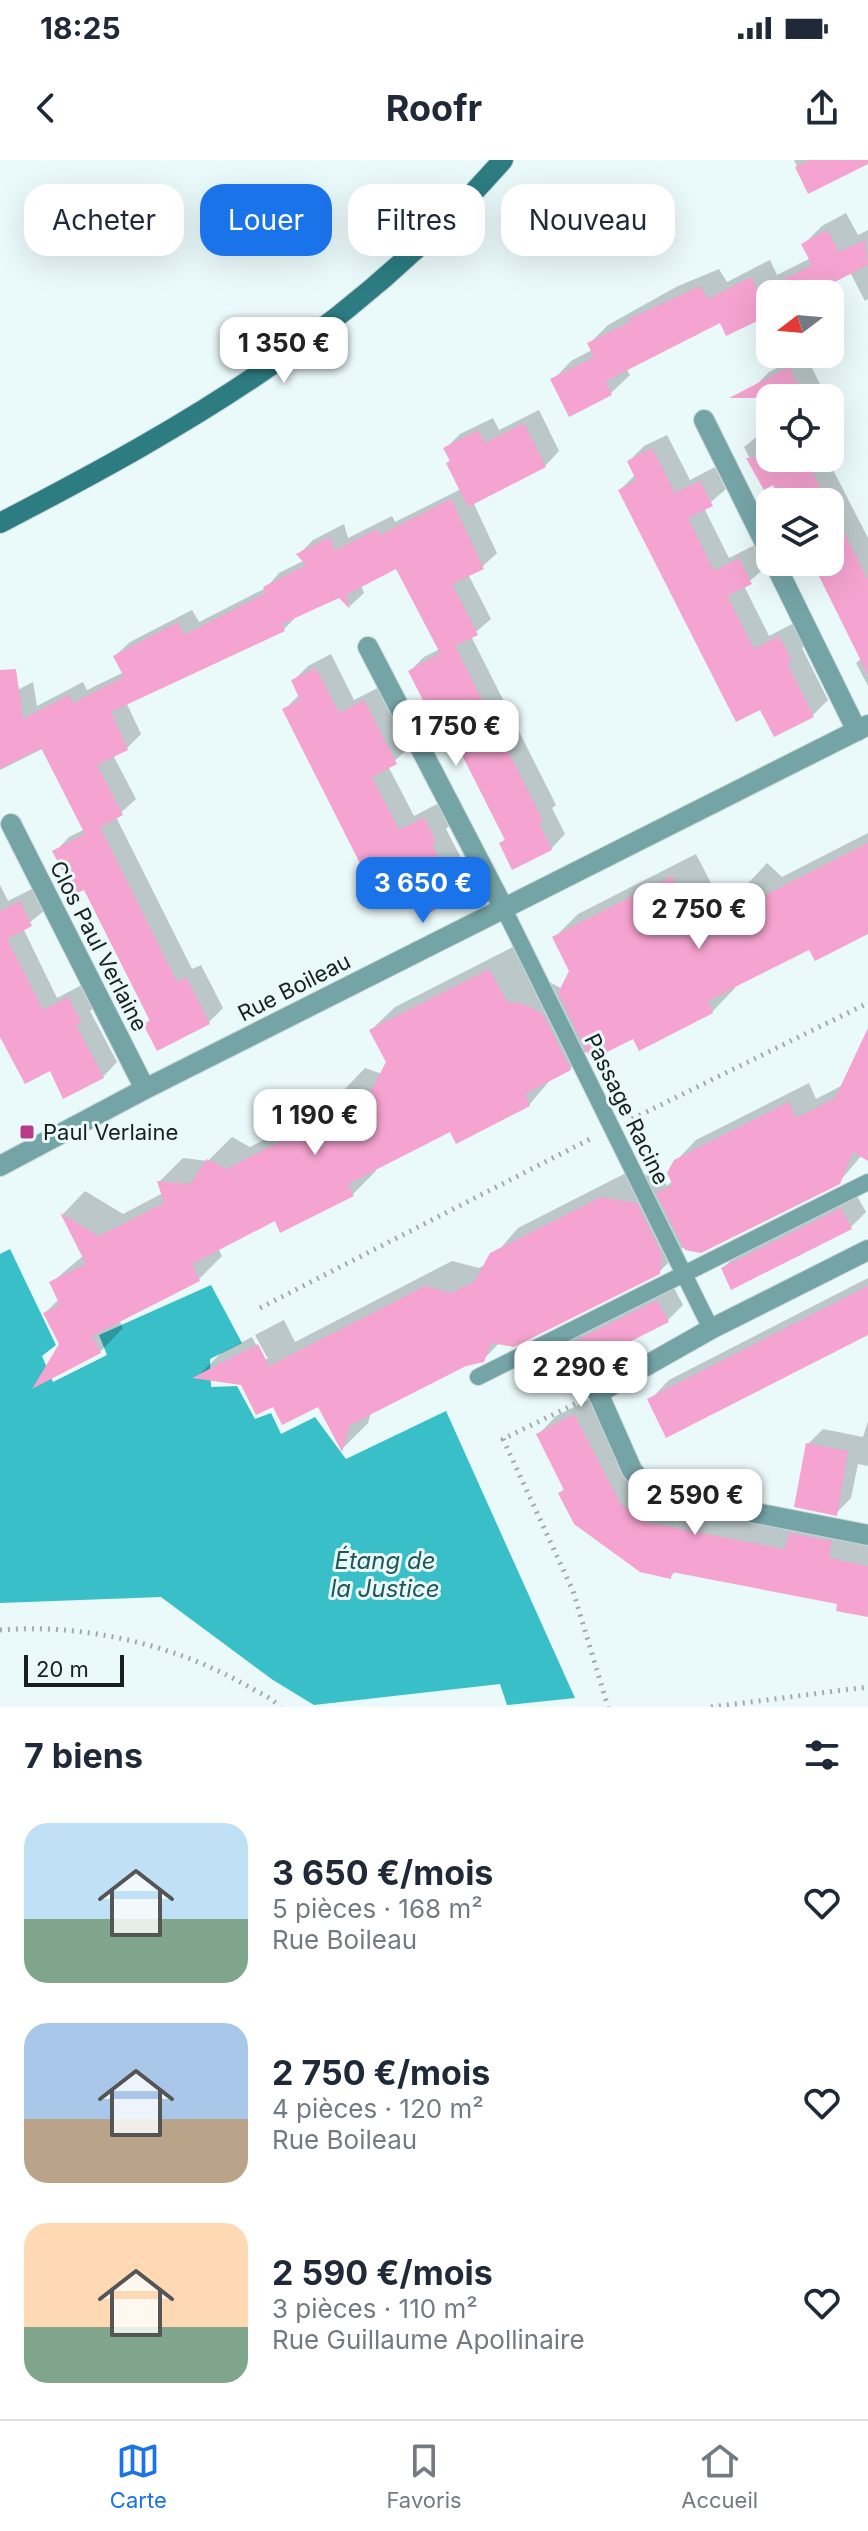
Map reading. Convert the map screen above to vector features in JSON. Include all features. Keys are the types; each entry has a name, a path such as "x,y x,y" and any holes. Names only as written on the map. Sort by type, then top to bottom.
{"street":[{"path":"0,523 130,456 229,397 337,321 453,217 503,160"},
{"path":"704,420 756,525"},
{"path":"782,576 863,728"},
{"path":"368,647 504,909"},
{"name":"Rue Boileau","path":"0,1166 145,1089 863,728"},
{"name":"Clos Paul Verlaine","path":"11,824 145,1089"},
{"path":"868,1250 711,1329 598,1393 632,1470 650,1492 868,1535"}],"lane":[{"name":"Passage Racine","path":"504,909 711,1329"},
{"path":"478,1377 868,1182"}],"path":[{"path":"260,1308 612,1128 868,1003"},
{"path":"598,1393 503,1439 573,1591 608,1707"},
{"path":"0,1630 25,1628 117,1638 209,1664 280,1707"},
{"path":"711,1707 868,1687"}],"water":[{"name":"Étang de la Justice","path":"10,1249 56,1345 42,1356 53,1382 107,1355 99,1335 211,1285 242,1343 210,1359 211,1387 237,1386 255,1419 271,1413 281,1434 315,1417 346,1459 446,1411 575,1698 507,1705 500,1684 314,1705 273,1680 161,1597 0,1603 0,1254"}],"building":[{"path":"810,160 868,160 868,164 808,194 795,167"},
{"path":"827,230 839,252 865,240 868,265 839,280 783,280 812,265 801,244"},
{"path":"751,277 756,286 756,322 726,336 720,323 606,381 612,395 569,417 550,379 594,357 587,343 630,322 629,319 700,286 708,299"},
{"path":"790,368 798,384 756,384"},
{"path":"756,384 756,398 729,398"},
{"path":"524,423 546,467 468,507 446,463 450,461 443,448 478,430 485,443"},
{"path":"652,448 675,493 700,481 713,506 688,518 714,571 739,558 752,584 727,596 754,649 779,636 792,661 787,663 814,717 774,737 760,710 736,722 618,490 636,480 627,461"},
{"path":"746,458 756,458 756,472 813,472 821,488 774,488 773,485 763,488"},
{"path":"451,499 484,569 452,584 478,635 455,646 543,821 539,823 552,850 512,870 499,843 505,840 461,753 438,710 430,714 408,671 440,653 396,569 346,595 350,609 339,598 282,624 285,631 111,712 128,750 97,765 123,815 100,827 177,982 186,977 210,1024 157,1051 143,1024 150,1021 84,890 75,894 52,851 85,834 41,748 0,769 0,670 16,669 23,719 69,695 73,703 124,677 113,656 178,622 184,635 266,593 263,587 306,565 296,554 330,537 334,551 377,529 380,535"},
{"path":"844,532 868,580 868,675 819,576 844,576"},
{"path":"316,668 339,713 364,700 397,764 372,777 399,830 424,817 436,842 432,844 459,898 419,918 405,891 380,903 282,709 300,700 291,680"},
{"path":"868,843 868,934 815,961 809,950 743,983 708,1001 713,1013 639,1051 633,1039 591,1060 558,993 569,971 552,937 672,876 690,911 705,910 724,916 742,885 757,899"},
{"path":"20,901 32,926 7,939 43,1010 68,997 81,1022 76,1025 104,1078 63,1099 50,1071 25,1084 0,1037 0,911"},
{"path":"489,969 507,1002 524,1004 543,1014 571,1070 525,1094 530,1106 456,1144 450,1132 348,1184 354,1196 280,1233 275,1221 192,1264 200,1281 92,1336 101,1353 32,1389 59,1344 43,1313 60,1305 49,1282 86,1264 60,1213 99,1236 164,1203 157,1181 190,1184 207,1159 226,1169 334,1114 340,1091 367,1099 386,1062 369,1030"},
{"path":"868,1028 868,1161 853,1152 840,1184 701,1253 685,1250 656,1193 673,1185 667,1173 674,1160 789,1102 796,1118 835,1098"},
{"path":"601,1197 637,1203 662,1255 660,1274 514,1347 491,1343 484,1362 466,1366 350,1425 342,1452 318,1407 282,1425 273,1407 256,1415 241,1385 192,1378 258,1344 269,1366 425,1286 451,1293 475,1281 490,1253"},
{"path":"841,1208 852,1229 731,1290 721,1268"},
{"path":"868,1286 868,1335 666,1438 647,1399"},
{"path":"657,1300 669,1322 548,1383 536,1360"},
{"path":"574,1414 620,1503 644,1522 785,1549 789,1533 832,1541 829,1558 868,1566 868,1617 836,1611 837,1604 672,1572 671,1579 640,1572 574,1524 558,1493 564,1490 536,1434"},
{"path":"806,1443 848,1451 837,1516 794,1507"}],"place":[{"name":"Paul Verlaine","path":"27,1132"}]}
